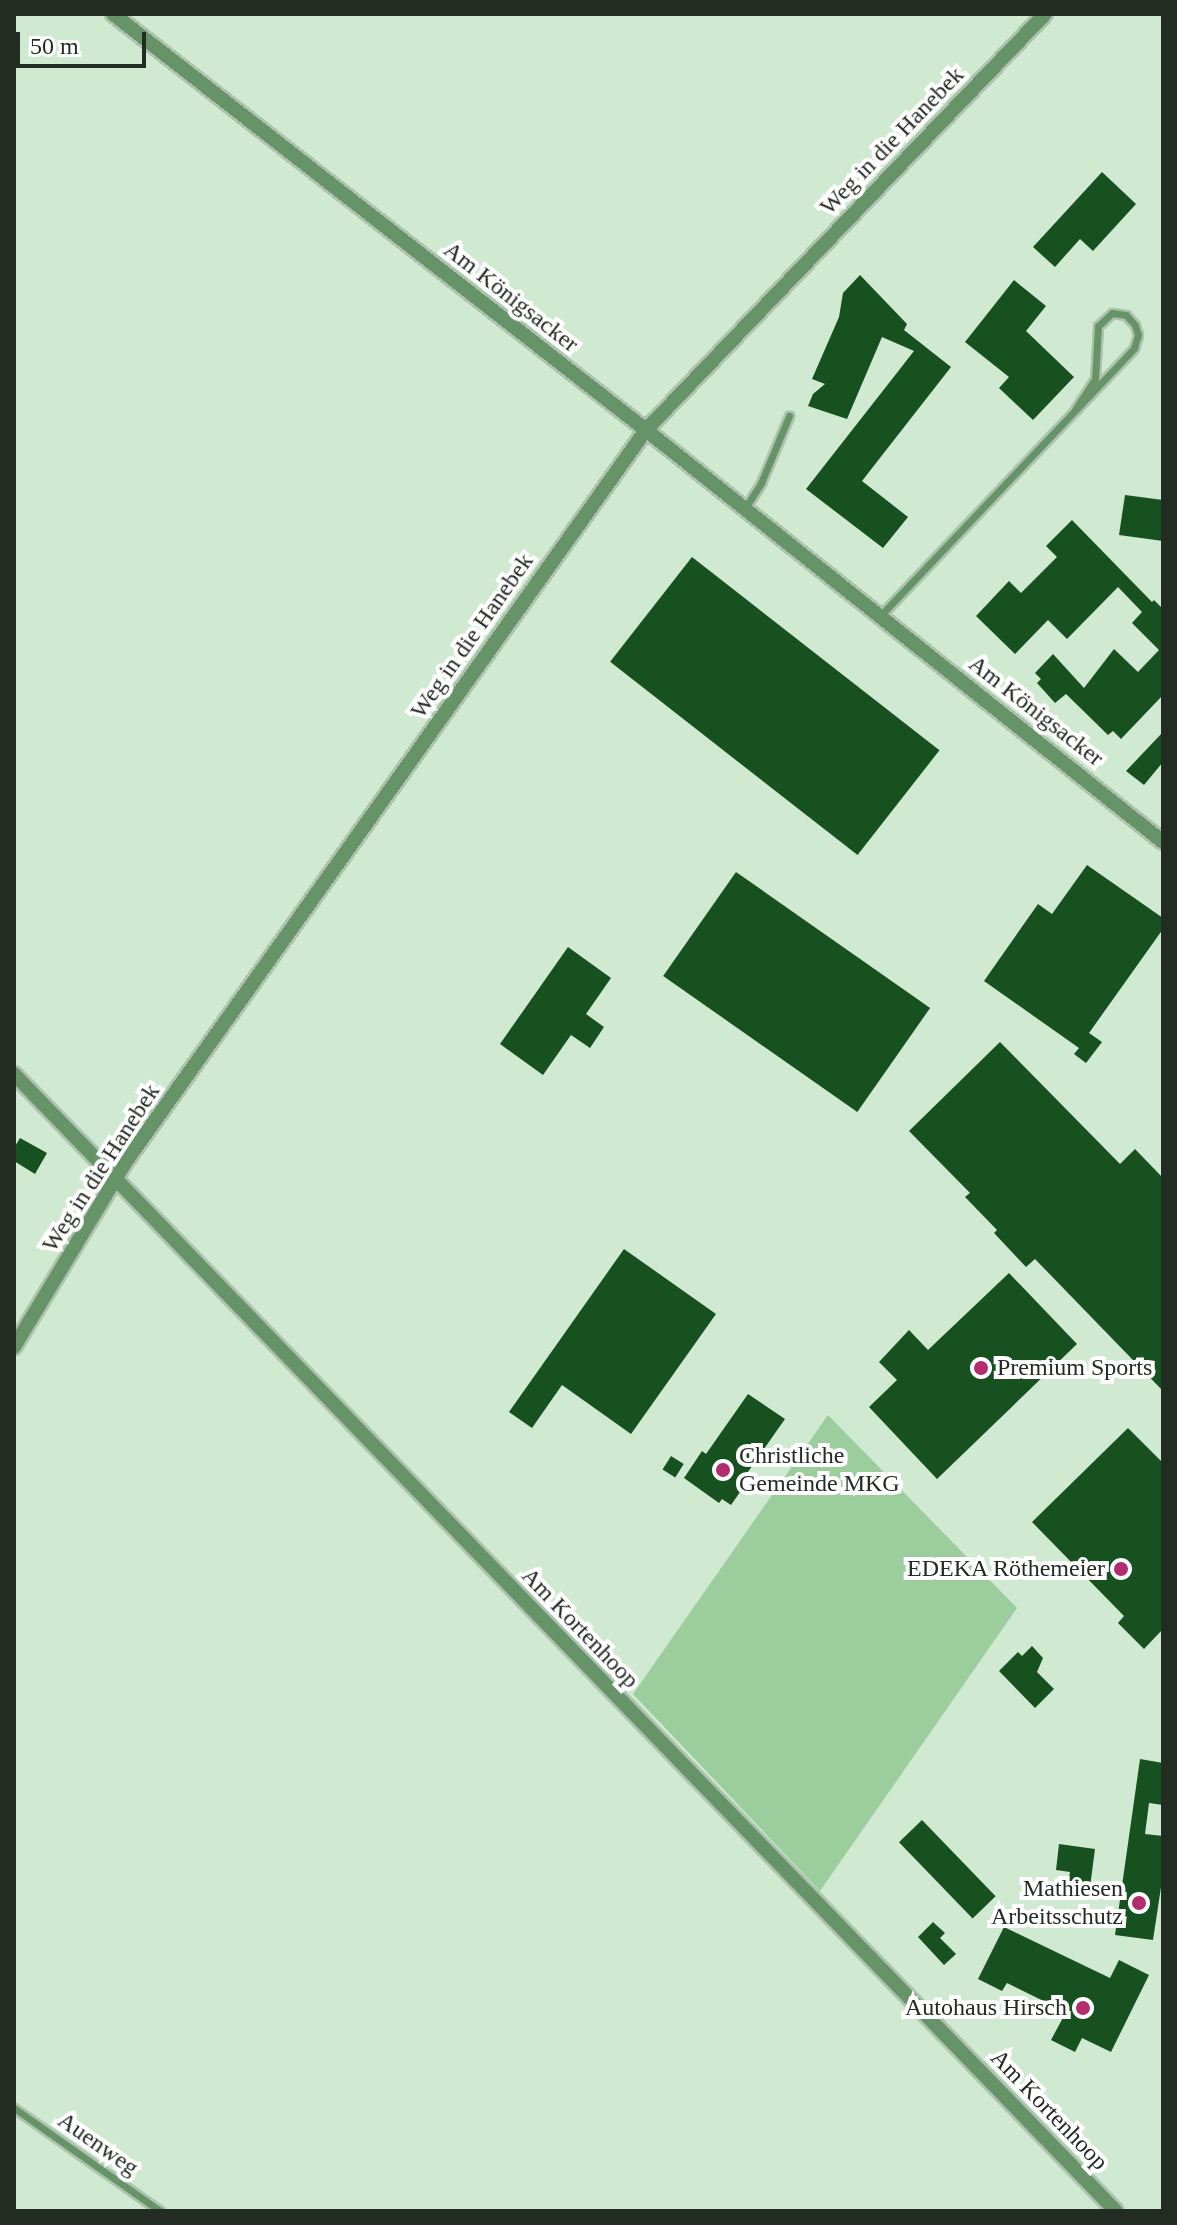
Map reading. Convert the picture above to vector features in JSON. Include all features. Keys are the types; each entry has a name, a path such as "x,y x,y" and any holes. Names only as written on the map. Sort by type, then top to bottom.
{"street":[{"name":"Am Königsacker","path":"113,14 745,508 1163,842"},
{"name":"Weg in die Hanebek","path":"14,1347 115,1181 646,430 1045,14"},
{"name":"Am Kortenhoop","path":"14,1074 1116,2211"}],"lane":[{"path":"880,616 1075,410 1136,345 1135,325 1126,315 1112,313 1098,326 1095,379 1075,410"},
{"path":"745,508 761,483 789,416"},
{"name":"Auenweg","path":"14,2108 160,2211"}],"green space":[{"path":"828,1415 1017,1608 820,1891 633,1694"}],"building":[{"path":"1102,172 1136,204 1093,251 1080,239 1055,267 1033,247"},
{"path":"860,275 907,324 904,330 951,367 862,481 908,517 883,548 806,489 914,351 882,337 847,419 808,406 813,394 825,384 812,379 839,317 843,293"},
{"path":"1014,280 1046,306 1026,331 1074,377 1033,420 999,388 1009,377 965,342"},
{"path":"1125,495 1163,500 1163,541 1119,535"},
{"path":"1072,520 1152,602 1154,600 1163,609 1163,695 1121,739 1113,731 1108,735 1066,694 1055,703 1037,683 1041,679 1035,673 1053,654 1084,688 1114,649 1138,672 1159,650 1132,623 1142,612 1118,587 1067,639 1048,620 1015,654 976,616 1009,581 1021,593 1057,557 1046,546"},
{"path":"692,557 939,750 858,855 610,662"},
{"path":"1163,732 1163,762 1144,785 1126,771"},
{"path":"1087,865 1163,918 1163,929 1089,1033 1102,1042 1086,1063 1074,1054 1079,1048 984,981 1038,904 1052,914"},
{"path":"736,872 930,1008 857,1112 663,976"},
{"path":"568,947 611,978 586,1014 604,1027 590,1048 571,1035 543,1075 500,1044"},
{"path":"1000,1042 1120,1164 1135,1149 1163,1178 1163,1391 1035,1259 1026,1267 994,1233 997,1230 965,1197 970,1193 909,1131"},
{"path":"20,1138 47,1153 35,1174 14,1161 14,1148"},
{"path":"624,1249 716,1314 631,1434 562,1385 532,1428 509,1412"},
{"name":"Premium Sports","path":"1009,1273 1077,1344 937,1479 869,1407 897,1380 879,1362 909,1330 928,1350"},
{"path":"748,1394 785,1419 743,1479 747,1482 731,1505 722,1499 719,1503 684,1478 702,1451 706,1454"},
{"name":"EDEKA Röthemeier","path":"1128,1428 1163,1463 1163,1629 1144,1649 1118,1623 1124,1616 1032,1522"},
{"path":"671,1456 684,1464 675,1478 663,1470"},
{"path":"1032,1646 1043,1658 1037,1672 1054,1689 1035,1708 999,1671 1018,1652 1022,1656"},
{"path":"1140,1759 1163,1763 1163,1805 1149,1803 1145,1834 1163,1836 1163,1874 1153,1940 1115,1935"},
{"path":"922,1820 996,1896 973,1918 899,1842"},
{"path":"1059,1844 1095,1849 1090,1887 1068,1884 1070,1872 1056,1870"},
{"path":"933,1922 945,1933 940,1938 956,1954 944,1965 918,1937"},
{"path":"1004,1927 1110,1978 1119,1960 1149,1975 1111,2052 1082,2038 1075,2052 1051,2040 1066,2012 1007,1983 1002,1991 978,1979"}],"place":[{"name":"Premium Sports","path":"981,1368"},
{"name":"Christliche Gemeinde MKG","path":"723,1470"},
{"name":"EDEKA Röthemeier","path":"1121,1569"},
{"name":"Mathiesen Arbeitsschutz","path":"1139,1903"},
{"name":"Autohaus Hirsch","path":"1083,2008"}]}
